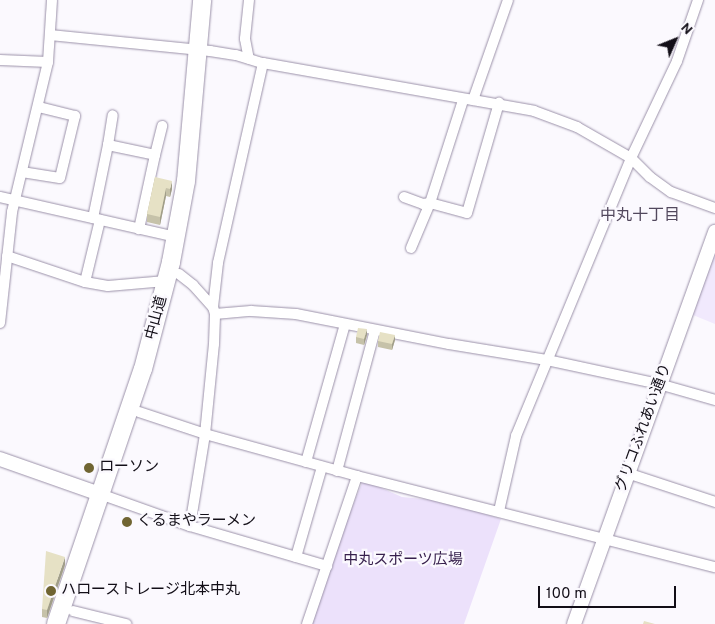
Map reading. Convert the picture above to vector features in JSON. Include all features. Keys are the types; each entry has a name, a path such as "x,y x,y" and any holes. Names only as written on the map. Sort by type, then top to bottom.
{"highway":[{"name":"中山道","path":"70,618 143,369 191,218 204,50 202,0"},
{"name":"中山道","path":"56,624 139,412 161,346 204,50 215,0"}],"street":[{"path":"0,323 12,212 48,62 52,0"},
{"path":"249,0 245,39 249,59"},
{"path":"411,248 508,0"},
{"path":"499,511 516,436 631,158 677,61 698,0"},
{"path":"50,36 204,50 263,63 534,111 577,127 631,158 650,177 671,192 715,208"},
{"path":"0,60 48,62"},
{"path":"190,526 205,434 214,344 214,310 218,263 263,63"},
{"path":"404,196 423,204 430,203 466,213 499,104"},
{"path":"22,172 60,178 74,116 38,107"},
{"path":"85,282 114,115"},
{"path":"139,229 162,126"},
{"path":"108,145 155,155"},
{"path":"0,197 176,237"},
{"name":"グリコふれあい通り","path":"574,624 715,232"},
{"path":"7,256 85,282 108,286 172,278 193,285 214,310 296,314 547,360 659,384 715,400"},
{"path":"306,462 345,324"},
{"path":"338,471 375,330"},
{"path":"139,412 205,434 322,467 715,567"},
{"path":"0,459 190,526 327,566"},
{"path":"296,556 322,467"},
{"path":"627,473 715,502"},
{"path":"307,624 357,476"},
{"path":"70,618 126,624"}],"shaded area":[{"path":"715,252 715,324 693,315"}],"green space":[{"name":"中丸スポーツ広場","path":"363,480 402,497 444,501 501,519 464,624 311,624 327,571"}],"building":[{"path":"155,177 172,181 170,189 166,188 160,217 147,214"},
{"path":"358,328 367,329 364,339 356,337"},
{"path":"380,332 395,335 392,344 378,341"},
{"name":"ハローストレージ北本中丸","path":"46,551 65,557 47,610 42,609"},
{"path":"644,621 655,624 643,624"}],"place":[{"name":"ローソン","path":"89,468"},
{"name":"くるまやラーメン","path":"127,522"},
{"name":"ハローストレージ北本中丸","path":"51,591"}],"district":[{"name":"中丸十丁目","path":"640,216"}]}
